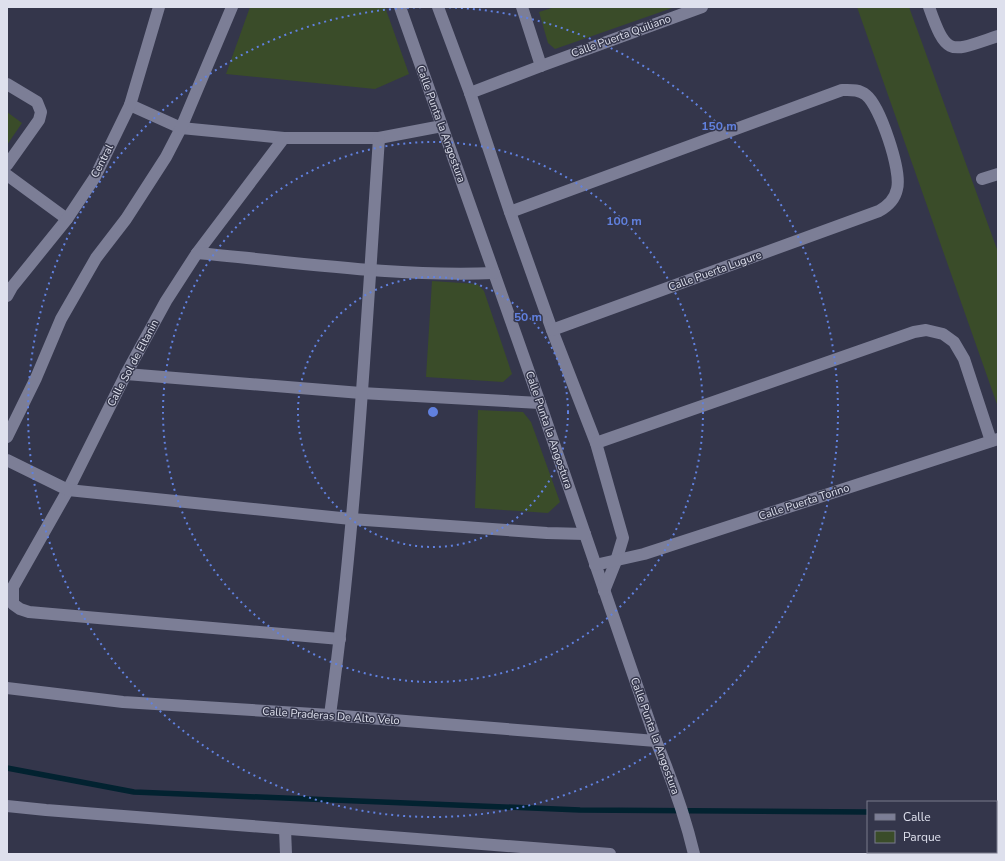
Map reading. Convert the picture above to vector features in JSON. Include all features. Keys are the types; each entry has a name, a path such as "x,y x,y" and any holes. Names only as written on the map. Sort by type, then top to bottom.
{"street":[{"name":"Central","path":"7,296 12,287 67,219 95,177 130,105 159,7"},
{"path":"7,438 36,378 61,318 96,258 130,212 166,157 181,128 232,7"},
{"name":"Calle Punta la Angostura","path":"400,7 540,402 656,741 666,765 694,854"},
{"path":"438,7 470,93 552,330 596,443 622,538 616,560 604,591"},
{"path":"522,7 541,66"},
{"name":"Calle Puerta Quiliano","path":"470,93 702,7"},
{"path":"929,7 938,32 943,41 950,46 959,48 998,36"},
{"path":"7,84 37,102 41,112 39,120 7,165"},
{"name":"Calle Puerta Lugure","path":"510,212 842,90 855,90 865,94 876,108 889,139 898,176 898,188 888,206 879,211 552,330"},
{"path":"130,105 181,128 284,138 379,138 442,126"},
{"name":"Calle Sol de Eltanin","path":"284,138 197,253 166,301 126,374 68,490 13,587 13,604 20,609 29,612 340,639"},
{"path":"330,715 340,639 351,519 379,138"},
{"path":"982,179 998,174"},
{"path":"7,175 67,219"},
{"path":"197,253 370,269 464,274 494,273"},
{"path":"596,443 914,332 926,330 943,334 954,342 964,359 994,440"},
{"path":"126,374 361,393 540,402"},
{"name":"Calle Puerta Torino","path":"595,565 644,554 994,440"},
{"path":"7,460 68,490 351,519 548,533 585,534"},
{"name":"Calle Praderas De Alto Velo","path":"7,688 123,702 330,715 656,741"},
{"path":"7,806 610,854"},
{"path":"285,829 286,854"}],"green space":[{"path":"250,7 385,7 409,74 375,89 226,74"},
{"path":"555,7 675,7 555,49 548,43 539,12"},
{"path":"857,7 909,7 998,252 998,407"},
{"path":"7,112 22,123 7,145"},
{"path":"432,281 477,284 484,291 512,374 503,382 426,377"},
{"path":"478,410 523,412 531,422 560,502 548,513 475,508"}],"waterway":[{"path":"7,768 134,792 580,810 867,812"}]}
